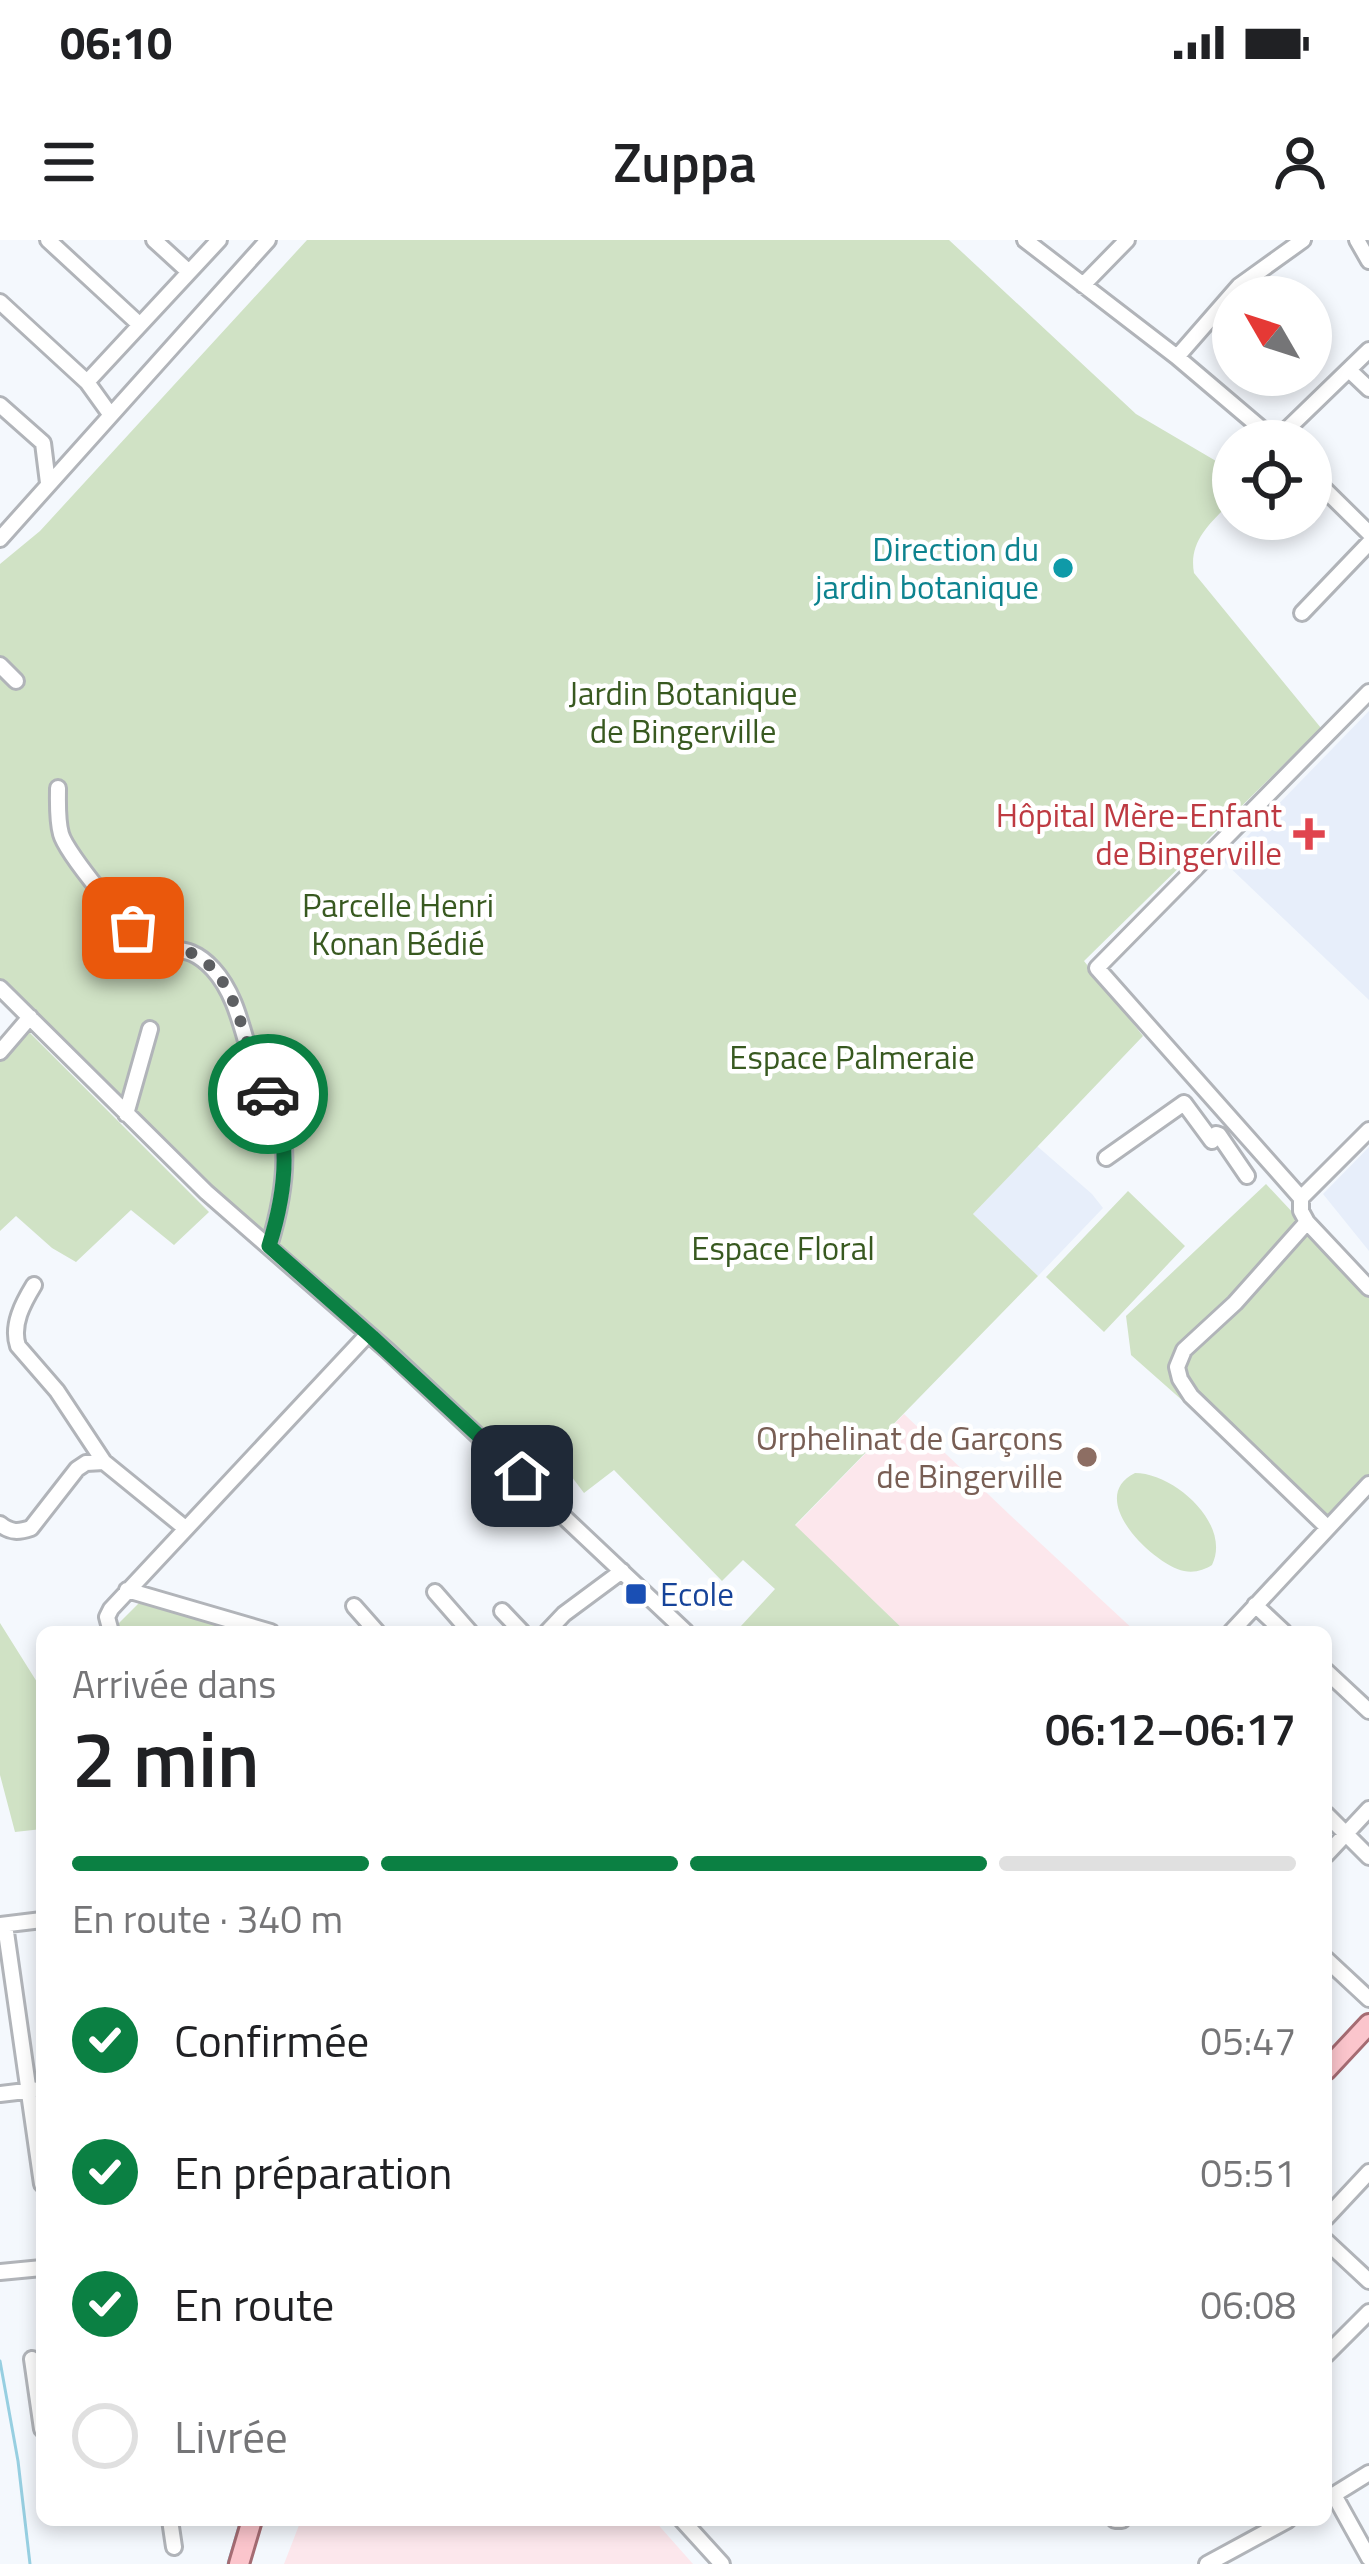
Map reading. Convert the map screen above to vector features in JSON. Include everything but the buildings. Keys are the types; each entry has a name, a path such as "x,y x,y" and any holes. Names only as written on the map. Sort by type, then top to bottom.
{"main road":[{"path":"1332,2063 1369,2024"},
{"path":"239,2564 250,2526"}],"street":[{"path":"48,240 140,325"},
{"path":"154,240 189,272"},
{"path":"87,382 219,240"},
{"path":"4,528 268,240"},
{"path":"1025,240 1250,420"},
{"path":"1083,285 1127,240"},
{"path":"1177,357 1239,286 1303,240"},
{"path":"1357,240 1369,261"},
{"path":"0,302 87,382 110,414"},
{"path":"1297,420 1369,350"},
{"path":"1349,370 1369,389"},
{"path":"0,405 43,443 48,483"},
{"path":"1332,497 1369,533"},
{"path":"1302,613 1369,543"},
{"path":"0,665 16,681"},
{"path":"1369,692 1097,968 1301,1198 1307,1222 1369,1288"},
{"path":"58,788 61,834 104,895 143,939 197,955 231,996 257,1077 280,1120 284,1162 269,1246"},
{"path":"0,988 206,1192 368,1334 680,1626"},
{"path":"0,1052 30,1017"},
{"path":"125,1114 151,1029"},
{"path":"1106,1158 1184,1103 1211,1141 1218,1134 1247,1176"},
{"path":"1301,1198 1369,1130"},
{"path":"1307,1222 1235,1303 1184,1349 1177,1367 1191,1396 1328,1528"},
{"path":"34,1285 16,1324 18,1346 57,1391 104,1462 185,1528"},
{"path":"109,1626 107,1617 127,1590 368,1334"},
{"path":"0,1524 20,1532 31,1528 77,1468 104,1462"},
{"path":"1236,1626 1369,1484"},
{"path":"553,1626 622,1571"},
{"path":"127,1590 251,1626"},
{"path":"435,1592 465,1626"},
{"path":"1255,1605 1278,1626"},
{"path":"354,1606 372,1626"},
{"path":"502,1611 516,1626"},
{"path":"1332,1677 1369,1712"},
{"path":"1332,1848 1369,1809"},
{"path":"1332,1820 1369,1857"},
{"path":"0,2094 35,2090 3,1925 36,1921"},
{"path":"1332,1964 1369,2000"},
{"path":"1332,2212 1369,2172"},
{"path":"1332,2247 1369,2281"},
{"path":"0,2272 36,2269"},
{"path":"1332,2349 1369,2312"},
{"path":"32,2359 36,2387"},
{"path":"1332,2496 1369,2473"},
{"path":"1332,2500 1369,2558"},
{"path":"171,2526 174,2547"},
{"path":"687,2526 722,2564"},
{"path":"1208,2564 1277,2526"}],"shaded area":[{"name":"Hôpital Mère-Enfant de Bingerville","path":"1369,711 1369,1000 1223,861"},
{"path":"1037,1146 1103,1208 1038,1276 973,1214"},
{"path":"1369,1147 1369,1251 1323,1194"},
{"path":"904,1414 1130,1626 900,1626 795,1526"},
{"path":"299,2526 659,2526 693,2564 284,2564"}],"green space":[{"name":"Jardin Botanique de Bingerville","path":"307,240 949,240 1136,414 1212,459 1212,522 1198,541 1194,573 1321,728 1084,961 1143,1036 973,1214 1038,1276 795,1525 900,1626 741,1626 775,1589 743,1560 722,1581 614,1470 584,1493 550,1448 524,1473 370,1339 0,992 0,564 40,531"},
{"path":"28,1031 209,1212 174,1245 131,1210 76,1262 16,1216 0,1231 0,1062"},
{"path":"1266,1184 1369,1294 1369,1477 1322,1524 1131,1355 1126,1316"},
{"path":"1128,1191 1185,1246 1104,1332 1046,1277"},
{"path":"1135,1473 1166,1482 1196,1504 1214,1533 1212,1565 1192,1572 1171,1566 1129,1529 1117,1498 1121,1484"},
{"path":"142,1600 218,1626 116,1626"},
{"path":"0,1623 36,1680 36,1830 15,1832 0,1775"}],"waterway":[{"path":"0,2361 30,2564"},
{"path":"228,2564 239,2526"}],"way so far":[{"path":"133,928 152,944 188,950 212,968 231,996 257,1077 268,1094"}],"place":[{"name":"Direction du jardin botanique","path":"1063,568"},
{"name":"Hôpital Mère-Enfant de Bingerville","path":"1309,834"},
{"name":"Orphelinat de Garçons de Bingerville","path":"1087,1457"},
{"name":"Ecole","path":"636,1594"}],"route":[{"path":"268,1094 280,1120 284,1162 269,1246 522,1476"}],"park label":[{"name":"Parcelle Henri Konan Bédié","path":"398,924"},
{"name":"Espace Palmeraie","path":"852,1057"},
{"name":"Espace Floral","path":"783,1248"}]}
